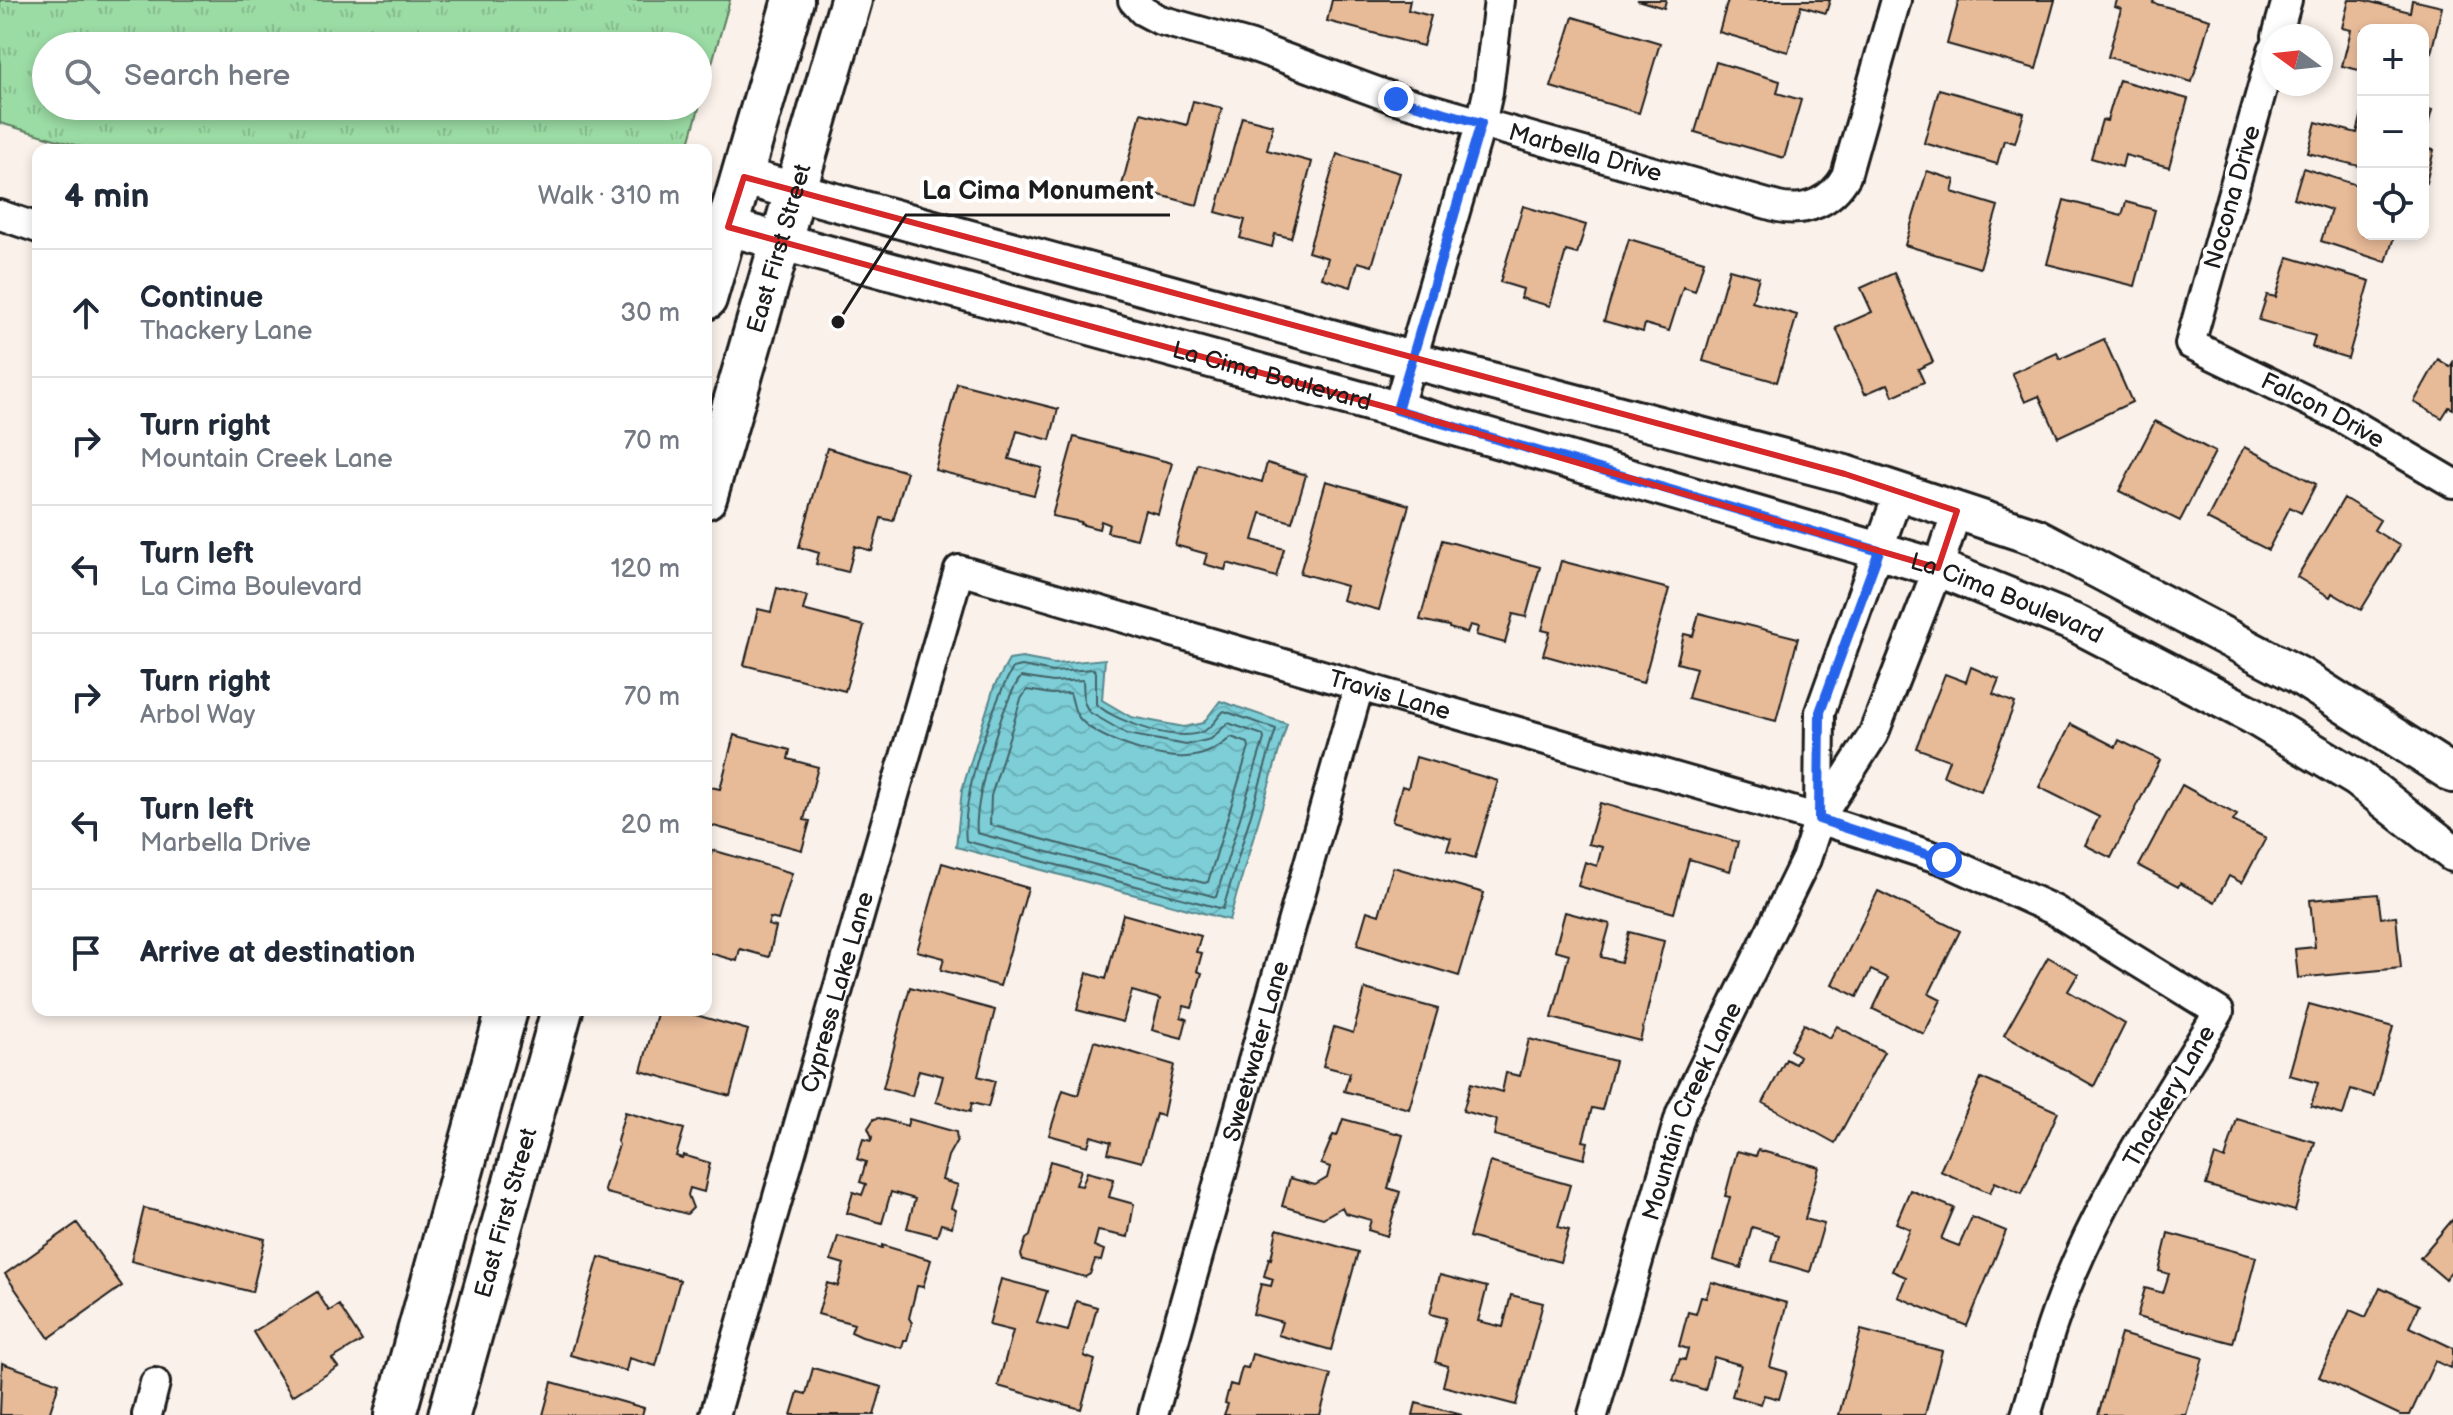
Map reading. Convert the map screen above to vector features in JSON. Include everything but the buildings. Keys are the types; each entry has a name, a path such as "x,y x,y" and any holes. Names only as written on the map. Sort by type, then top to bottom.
{"main road":[{"path":"712,279 793,0"},
{"name":"East First Street","path":"712,453 716,423 782,243 851,0"},
{"path":"395,1415 505,1016"},
{"name":"East First Street","path":"449,1415 560,1016"}],"street":[{"name":"Marbella Drive","path":"1133,0 1143,11 1160,20 1249,45 1396,99 1787,209 1812,206 1828,198 1841,185 1849,167 1896,0"},
{"path":"1397,410 1481,123 1488,92 1499,0"},
{"path":"2280,24 2287,0"},
{"name":"Nocona Drive","path":"2190,344 2261,93"},
{"path":"744,177 798,189 1411,360 1829,470 2036,537 2284,668 2453,774"},
{"path":"0,215 32,226"},
{"name":"La Cima Boulevard","path":"728,227 1397,410 1938,568 2077,624 2252,715 2357,778 2453,853"},
{"name":"Falcon Drive","path":"2190,344 2337,415 2453,483"},
{"name":"Mountain Creek Lane","path":"1819,819 1820,712 1899,492"},
{"name":"Mountain Creek Lane","path":"1593,1415 1681,1113 1806,859 1819,819 1873,735 1957,511"},
{"name":"Travis Lane","path":"959,570 1819,819"},
{"name":"Cypress Lake Lane","path":"715,1415 959,570"},
{"name":"Sweetwater Lane","path":"1153,1415 1359,686"},
{"name":"Thackery Lane","path":"1819,819 1944,860 2054,910 2219,1012 2155,1115 2095,1225 2054,1319 2026,1415"},
{"path":"147,1415 155,1383"}],"highlighted area":[{"path":"744,177 1845,474 1957,511 1938,568 1397,410 728,227"}],"green space":[{"path":"0,0 730,0 712,63 712,32 32,32 32,120 696,120 689,144 72,144 0,123"}],"water":[{"path":"1022,658 1054,664 1105,659 1102,700 1131,717 1184,727 1203,723 1220,701 1287,724 1229,920 956,847 962,790 994,687 1009,660"}],"place":[{"name":"La Cima Monument","path":"838,322"}],"route":[{"path":"1396,99 1481,123 1397,410 1879,551 1820,712 1819,819 1944,860"}]}
